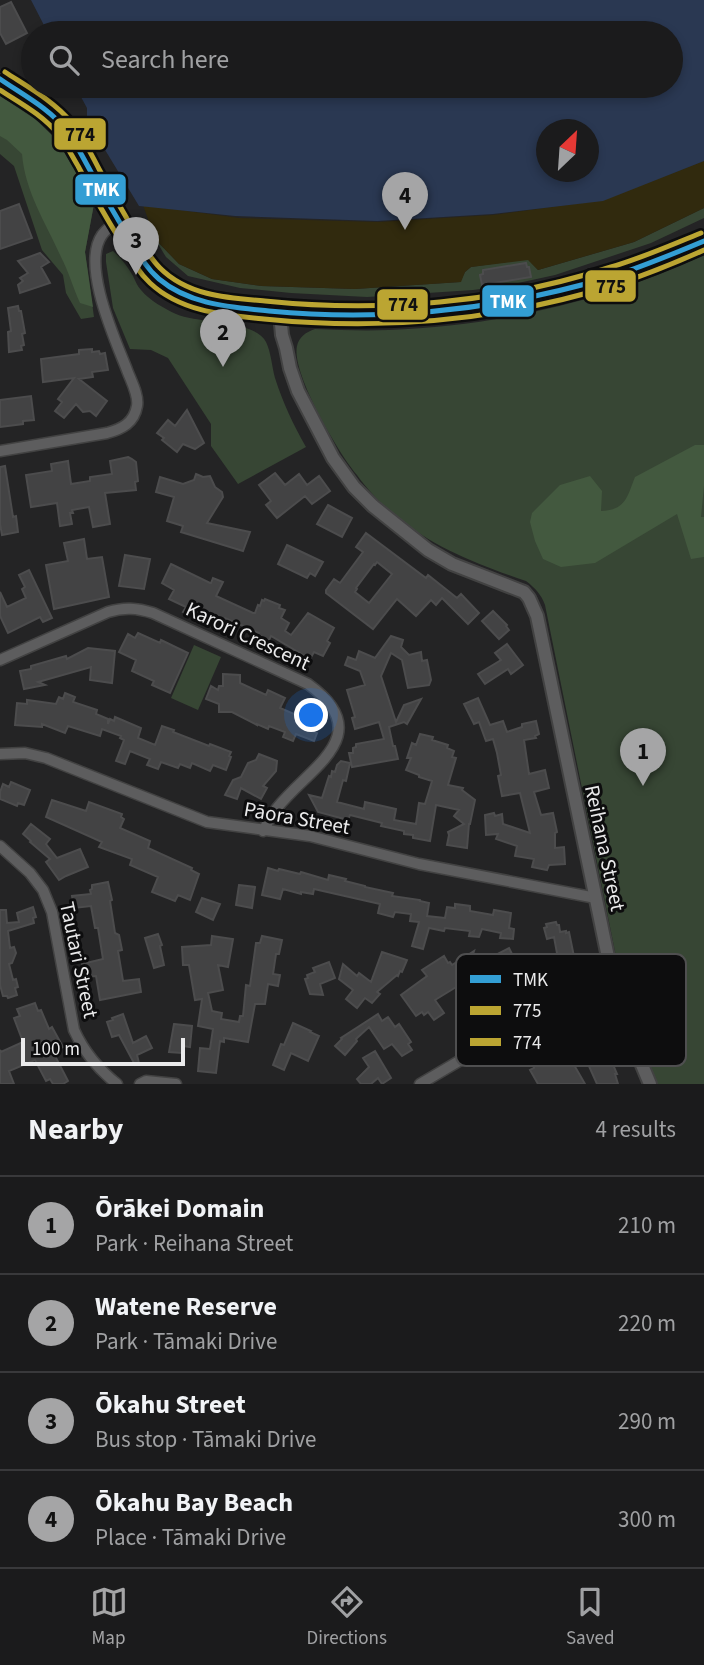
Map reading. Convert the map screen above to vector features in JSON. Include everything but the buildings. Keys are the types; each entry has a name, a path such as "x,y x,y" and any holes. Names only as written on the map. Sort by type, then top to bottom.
{"main road":[{"path":"0,79 21,93"},
{"path":"28,98 47,111 66,130 118,222 152,272 179,294 211,304 286,313 349,316 423,313 502,303 554,293 612,276 704,241"}],"street":[{"path":"0,452 107,433 124,428 134,416 137,400 104,311 94,260 102,234 118,222"},
{"name":"Reihana Street","path":"286,313 282,335 298,391 333,458 354,487 380,513 428,550 452,564 524,592 529,597 537,616 608,954"},
{"name":"Karori Crescent","path":"0,660 108,612 134,608 153,613 308,684 330,705 338,721 338,737 331,752 277,808 263,831"},
{"name":"Pāora Street","path":"0,754 25,753 46,758 207,822 310,836 419,864 596,898"},
{"name":"Tautari Street","path":"0,846 30,873 43,890 52,912 71,1018 78,1041 92,1060 117,1084"},
{"path":"420,1084 456,1063"},
{"name":"Reihana Street","path":"642,1066 650,1084"},
{"path":"140,1084 146,1081 176,1084"}],"green space":[{"path":"0,96 35,119 57,140 94,204 85,252 94,317 81,319 66,293 63,275 42,250 14,166 0,154"},
{"path":"0,96 35,119 57,140 94,204 85,252 93,307 80,303 32,194 22,154 0,136"},
{"path":"704,208 704,218 651,243 555,275 473,290 367,297 240,288 188,276 166,257 155,239 179,264 212,279 262,286 355,289 460,282 471,267 528,259 538,270 634,242"},
{"path":"113,251 127,266 140,288 162,307 186,317 239,326 260,335 268,346 275,378 285,405 306,447 238,484 211,446 211,424 168,358 151,350 130,349 113,308 106,254"},
{"path":"704,255 704,1084 657,1084 649,1066 686,1066 686,954 615,954 543,601 526,581 440,545 408,526 379,501 349,465 318,413 301,375 297,358 299,340 315,329 430,328 510,317 590,298"},
{"path":"695,445 704,445 701,517 704,517 704,557 691,559 677,514 595,563 561,567 543,559 530,522 532,513 560,485 590,476 602,491 601,511 616,508 624,501 635,477"},
{"path":"194,645 221,657 198,710 171,698"}],"sand":[{"path":"704,161 704,208 634,242 538,270 528,260 471,267 465,272 461,282 355,289 262,286 212,279 179,264 155,239 143,205 239,218 378,222 493,215 603,200"}],"water":[{"path":"31,0 704,0 704,161 603,201 493,214 377,221 235,216 139,206 87,120 87,108 82,98 683,98 683,21 42,21"}],"transit line":[{"name":"774","path":"5,72 21,82"},
{"name":"TMK","path":"0,79 21,93"},
{"name":"775","path":"0,90 39,115 59,135 145,278 162,293 204,310 264,319 353,324 441,320 529,307 572,297 660,269 704,250"},
{"name":"TMK","path":"28,98 67,131 145,264 171,288 211,303 269,311 355,315 398,314 484,305 526,298 610,277 704,241"},
{"name":"774","path":"45,98 72,123 141,243 156,264 183,285 223,297 352,306 483,297 611,267 701,233"}],"place":[{"name":"Ōkahu Bay Beach","path":"405,230"},
{"name":"Ōkahu Street","path":"136,275"},
{"name":"Watene Reserve","path":"223,367"},
{"name":"Ōrākei Domain","path":"643,786"}]}
